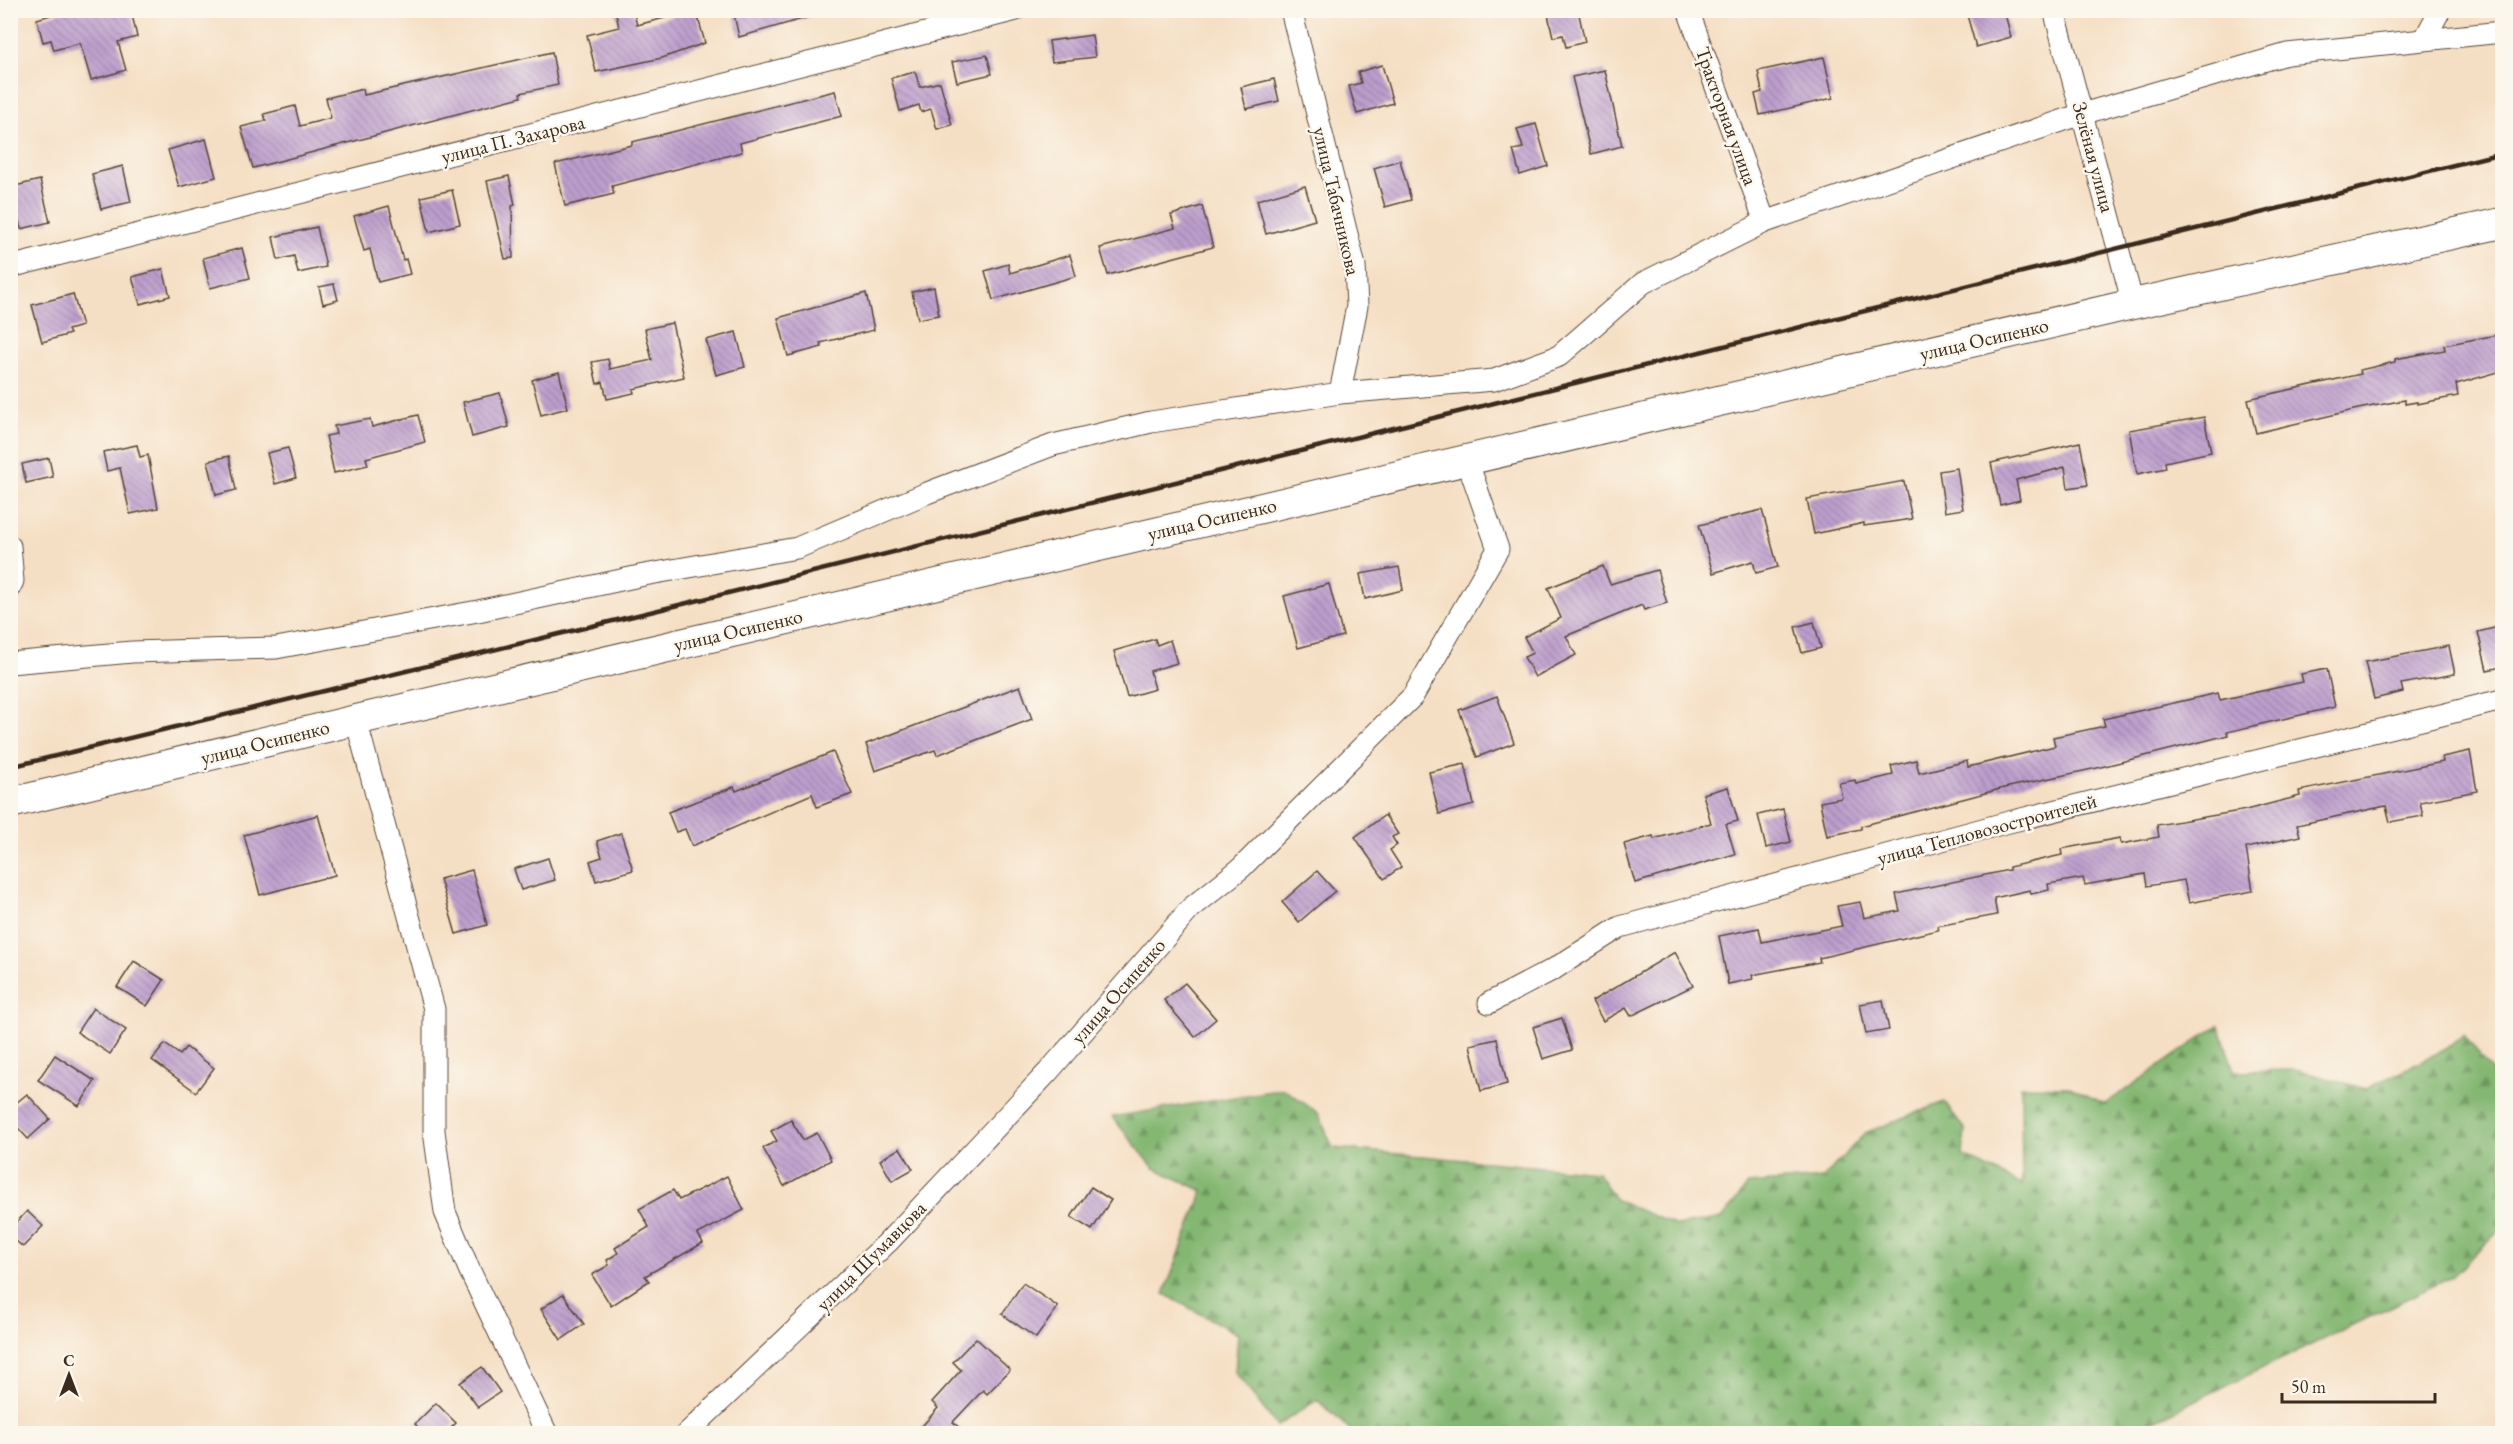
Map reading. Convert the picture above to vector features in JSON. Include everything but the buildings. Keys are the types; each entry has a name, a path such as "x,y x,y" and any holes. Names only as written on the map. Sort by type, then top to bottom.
{"street":[{"name":"улица П. Захарова","path":"10,267 1016,10"},
{"name":"улица Табачникова","path":"1291,10 1355,266 1357,306 1340,393"},
{"name":"Тракторная улица","path":"1688,10 1765,222"},
{"name":"Зелёная улица","path":"2054,10 2133,304"},
{"path":"2424,40 2440,10"},
{"path":"10,663 132,652 276,648 478,611 644,575 797,548 927,493 1053,445 1151,422 1340,393 1494,380 1559,356 1643,283 1765,222 2082,114 2287,54 2502,32"},
{"name":"улица Осипенко","path":"10,803 2133,304 2502,223"},
{"name":"улица Осипенко","path":"1048,1072 1191,908 1241,868 1413,696 1498,549 1467,460"},
{"path":"10,546 13,581 10,586"},
{"name":"улица Тепловозостроителей","path":"1489,1003 1554,969 1620,927 2005,823 2502,700"},
{"path":"356,720 434,1009 434,1131 445,1212 469,1269 547,1434"},
{"name":"улица Шумавцова","path":"686,1434 888,1242 1048,1072"}],"green space":[{"path":"2219,1025 2234,1071 2296,1070 2367,1089 2450,1046 2464,1034 2494,1074 2502,1072 2502,1228 2452,1277 2128,1433 1355,1434 1317,1400 1277,1426 1235,1372 1238,1334 1164,1294 1203,1191 1154,1168 1112,1117 1284,1089 1318,1113 1333,1148 1597,1172 1616,1200 1677,1226 1723,1218 1748,1184 1823,1178 1865,1133 1944,1102 1965,1129 1963,1156 2022,1185 2021,1086 2070,1087 2105,1104"}],"railway":[{"path":"10,767 712,597 2502,153"}]}
